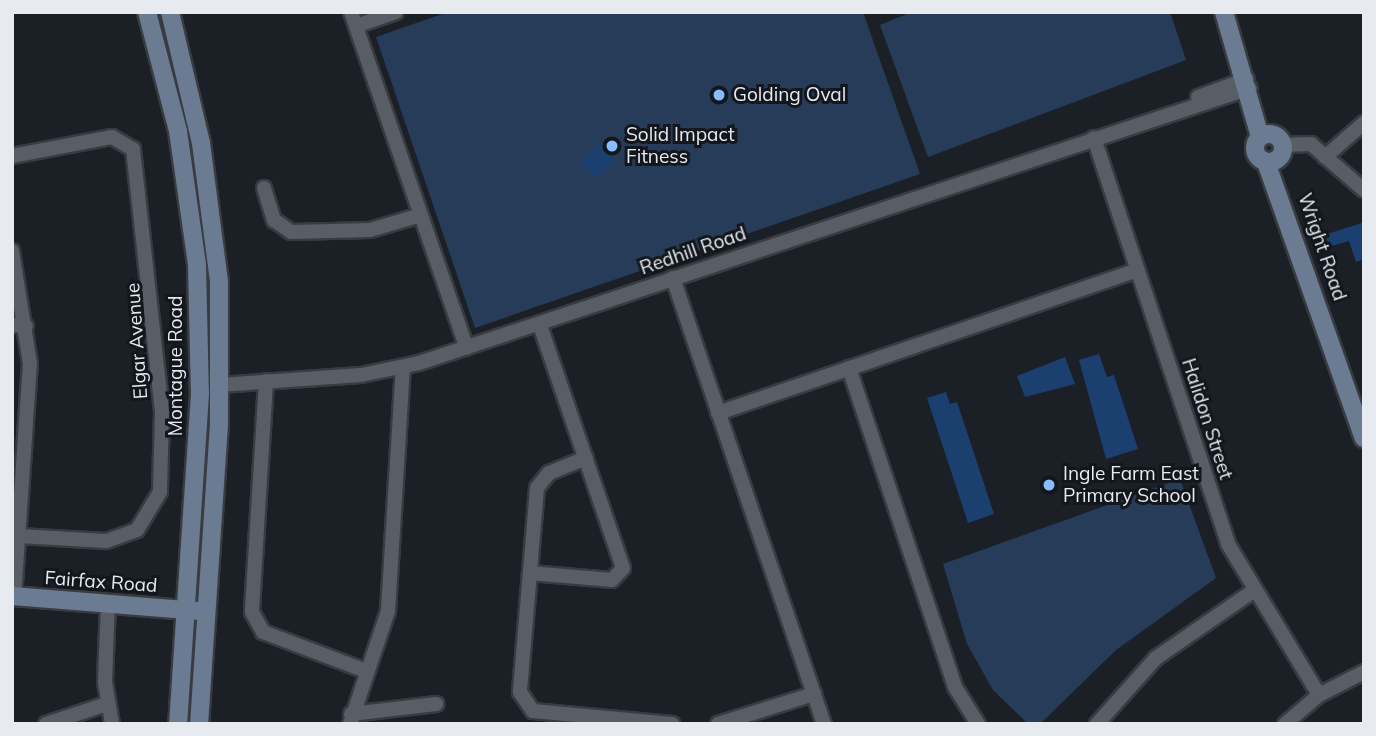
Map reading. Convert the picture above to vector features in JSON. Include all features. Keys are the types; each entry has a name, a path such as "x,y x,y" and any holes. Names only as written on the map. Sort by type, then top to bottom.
{"main road":[{"name":"Montague Road","path":"147,12 190,205 200,385 178,724"},
{"path":"170,12 210,205 220,385 199,724"},
{"name":"Wright Road","path":"1224,12 1272,148 1280,188 1364,438"},
{"path":"200,385 220,385"},
{"name":"Fairfax Road","path":"13,596 206,612"}],"street":[{"path":"396,12 354,19 467,348"},
{"name":"Redhill Road","path":"220,385 404,368 540,325 673,278 1249,87"},
{"path":"1325,157 1364,123"},
{"name":"Elgar Avenue","path":"12,156 112,137 133,149 148,242 162,413 160,492 137,530 106,541 19,536"},
{"name":"Halidon Street","path":"1094,138 1228,544 1253,592 1319,695"},
{"path":"1272,148 1307,142 1364,190"},
{"path":"264,188 274,220 291,232 370,230 421,215"},
{"path":"12,251 19,326 19,536 13,596"},
{"path":"719,413 1137,270"},
{"path":"673,278 824,724"},
{"path":"530,573 612,580 623,568 540,325"},
{"path":"404,368 388,611 351,719 436,704"},
{"path":"849,368 955,687 978,724"},
{"path":"266,382 251,612 262,632 366,671"},
{"path":"586,458 549,473 537,488 520,692 533,711 672,724"},
{"path":"1097,724 1156,658 1253,592"},
{"path":"108,603 107,704 112,724"},
{"path":"1285,724 1319,695 1364,672"},
{"path":"718,724 814,694"},
{"path":"46,724 107,704"}],"shaded area":[{"path":"448,12 863,12 920,174 475,328 376,37"},
{"path":"912,12 1170,12 1186,60 928,157 880,25"},
{"path":"1180,479 1216,578 1116,650 1040,724 1028,724 993,690 967,644 943,564"}],"building":[{"path":"599,144 616,161 596,179 580,161"},
{"path":"1362,223 1364,259 1356,262 1349,241 1328,247 1324,235"},
{"path":"1099,354 1107,377 1114,375 1138,449 1106,459 1079,360"},
{"path":"1065,357 1075,384 1025,397 1017,376"},
{"path":"946,392 950,404 957,402 994,514 968,523 927,398"}],"place":[{"name":"Golding Oval","path":"719,95"},
{"name":"Solid Impact Fitness","path":"612,146"},
{"name":"Ingle Farm East Primary School","path":"1049,485"}]}
